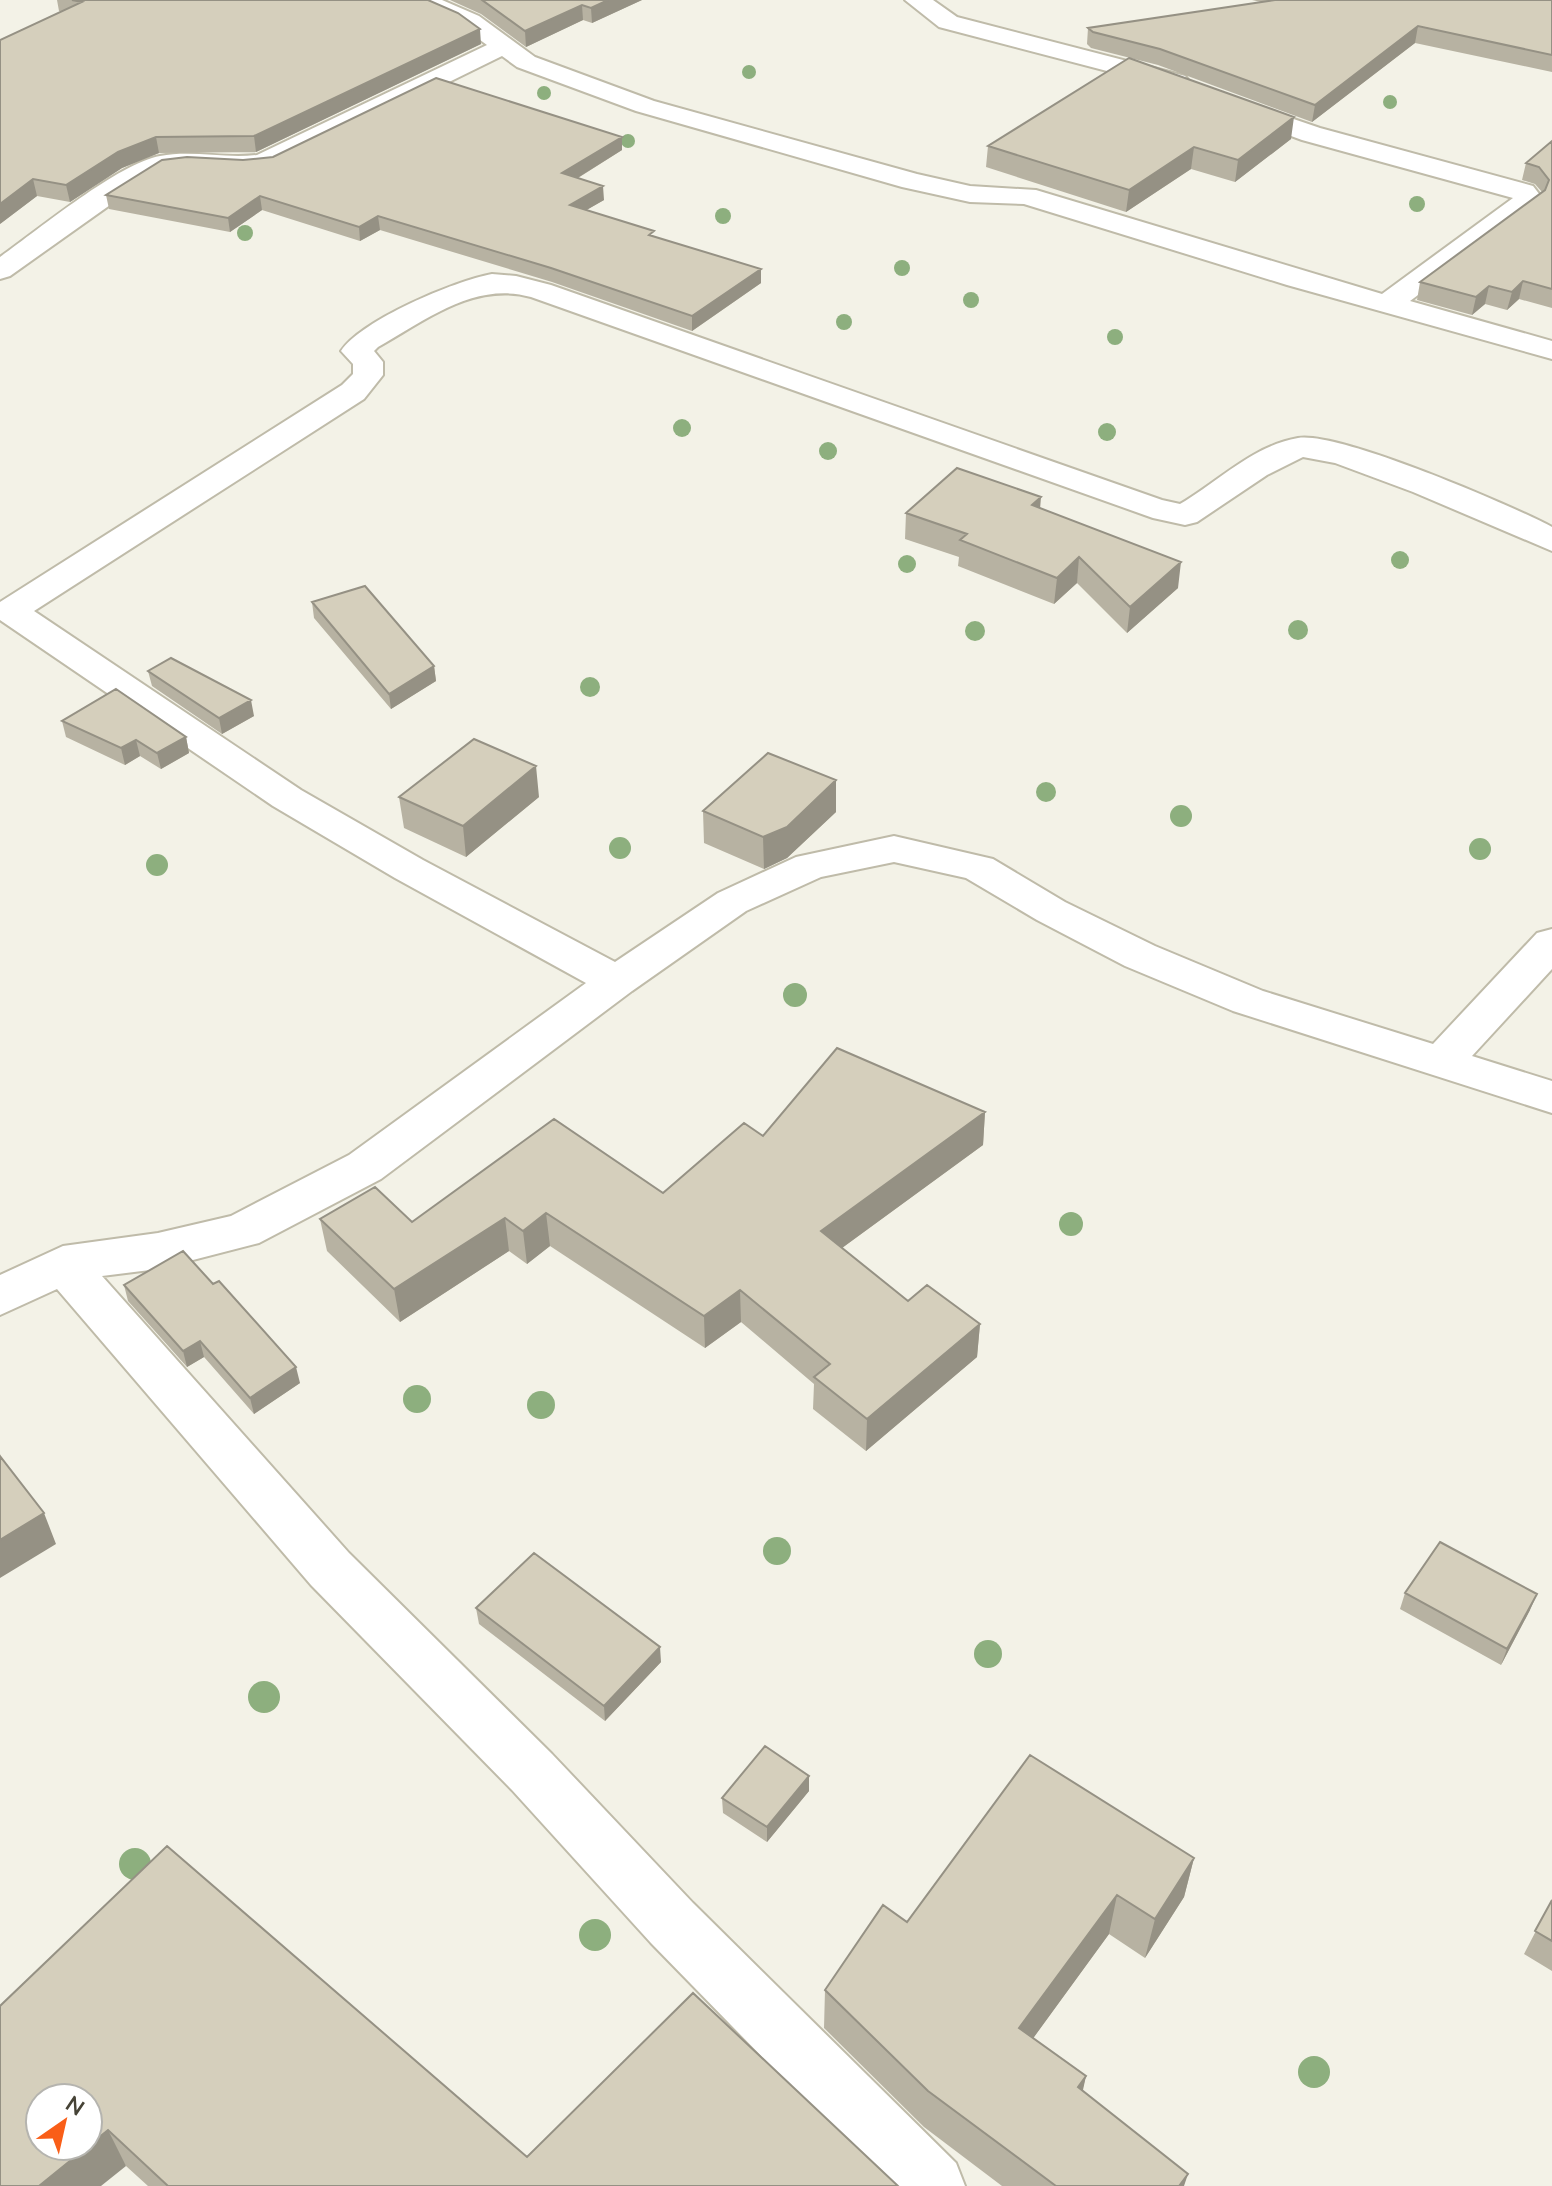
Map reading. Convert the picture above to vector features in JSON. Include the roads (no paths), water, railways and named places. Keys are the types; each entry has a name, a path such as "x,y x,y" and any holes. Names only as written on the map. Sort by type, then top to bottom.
{"street":[{"path":"422,0 470,21 526,62 575,82 721,128 970,194 1026,196 1552,350"},
{"path":"917,0 948,22 1148,73 1311,134 1523,192 1529,199 1387,304"},
{"path":"0,270 131,177 158,164 187,160 242,165 264,162 502,47"},
{"path":"617,981 287,798 91,661 10,611 353,392 368,375 368,362 356,351 367,341 463,292 488,283 514,284 541,291 1153,508 1185,515 1283,453 1305,446 1341,455 1479,505 1534,529 1552,541"},
{"path":"0,1297 63,1264 158,1251 243,1231 365,1167 617,981 732,902 810,866 894,849 979,868 1051,911 1140,956 1248,1001 1552,1097"},
{"path":"1443,1061 1552,943"},
{"path":"63,1264 330,1569 532,1772 672,1923 933,2186"}]}
